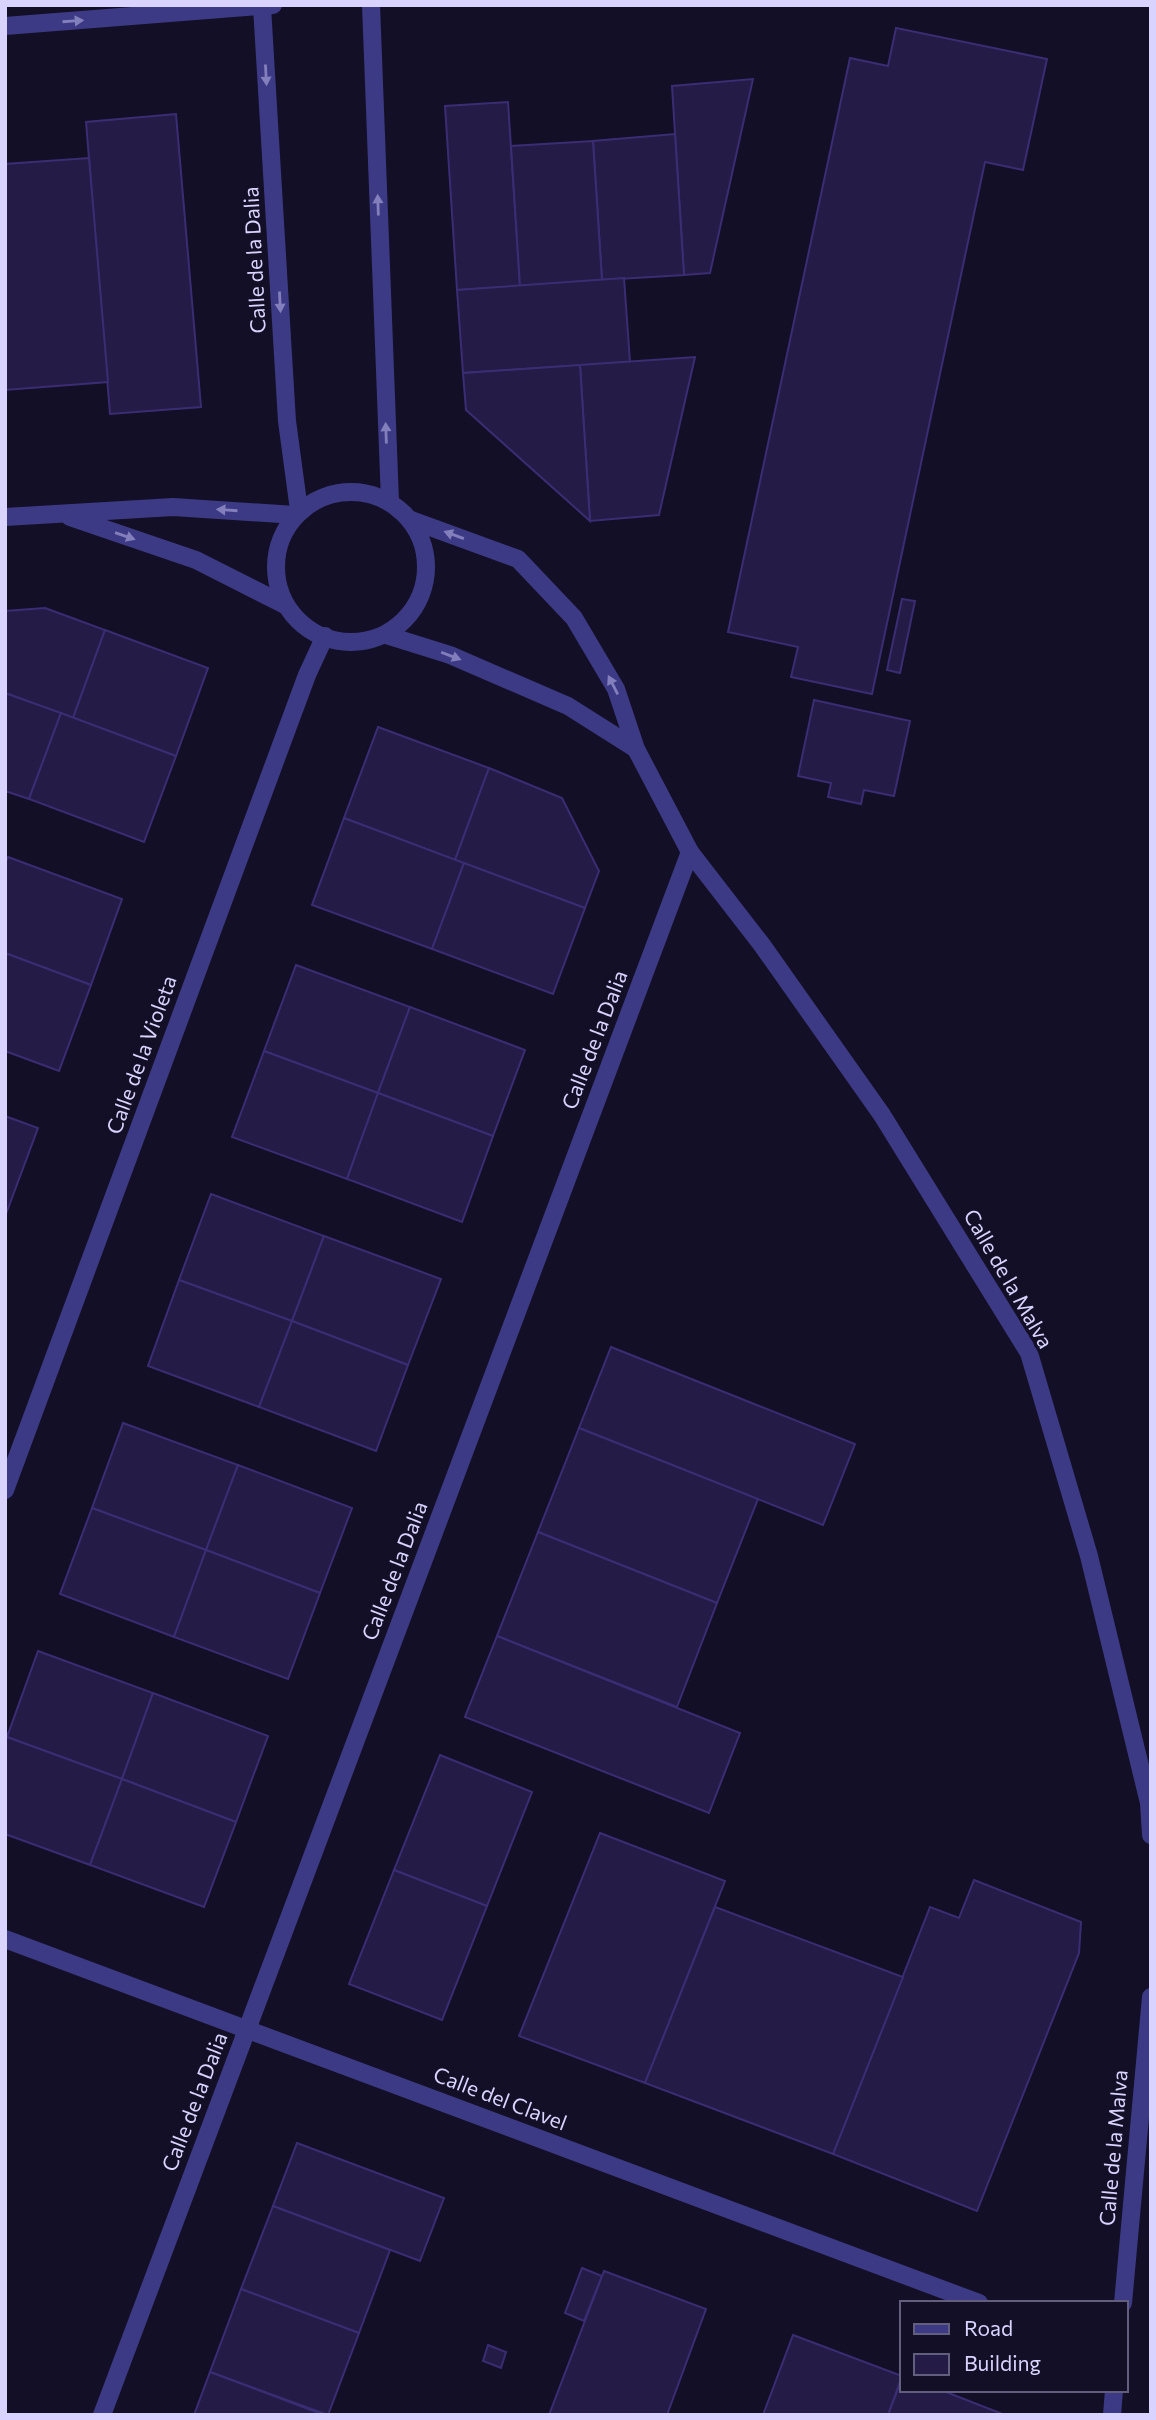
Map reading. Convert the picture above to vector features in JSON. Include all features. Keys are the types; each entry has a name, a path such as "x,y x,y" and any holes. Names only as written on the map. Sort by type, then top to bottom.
{"street":[{"path":"371,5 390,501"},
{"path":"5,26 268,6"},
{"name":"Calle de la Dalia","path":"268,6 287,421 297,513"},
{"path":"60,514 196,560 285,605 308,629 340,642 364,642 386,635 406,620 420,601 428,573 425,545 411,520 390,501 362,491 329,494 297,513 280,538 275,572 285,605"},
{"path":"5,517 173,506 297,513"},
{"path":"411,520 518,559 574,618 616,689 636,749 690,852"},
{"path":"386,635 450,655 568,706 636,749"},
{"name":"Calle de la Violeta","path":"5,1490 307,675 326,636"},
{"name":"Calle de la Dalia","path":"102,2415 690,852"},
{"name":"Calle de la Malva","path":"690,852 762,945 882,1115 1029,1353 1088,1556 1149,1803 1151,1835"},
{"name":"Calle del Clavel","path":"5,1939 974,2301"},
{"name":"Calle de la Malva","path":"1123,2301 1151,1997"},
{"path":"1112,2415 1114,2392"}],"building":[{"path":"896,28 1047,59 1023,170 985,162 872,694 791,677 798,647 728,632 850,58 888,66"},
{"path":"753,79 710,273 684,275 672,86"},
{"path":"508,102 520,286 457,290 445,106"},
{"path":"176,114 201,407 110,414 86,122"},
{"path":"675,134 684,275 602,280 593,141"},
{"path":"593,141 602,280 520,286 511,146"},
{"path":"89,158 108,382 5,390 5,164"},
{"path":"624,278 630,362 463,373 457,290"},
{"path":"695,357 659,515 590,521 580,365"},
{"path":"580,365 590,521 466,410 463,373"},
{"path":"902,599 915,601 900,673 887,670"},
{"path":"45,608 105,630 73,718 5,693 5,611"},
{"path":"105,630 208,668 176,756 73,718"},
{"path":"5,693 61,713 29,799 5,791"},
{"path":"814,700 910,721 894,796 864,790 861,804 828,797 831,783 798,776"},
{"path":"61,713 176,756 144,842 29,799"},
{"path":"378,727 489,768 455,860 344,818"},
{"path":"489,768 562,798 599,871 585,908 455,860"},
{"path":"344,818 464,863 432,949 312,905"},
{"path":"8,857 122,899 91,985 5,953 5,863"},
{"path":"464,863 585,908 553,994 432,949"},
{"path":"5,953 91,985 59,1071 5,1051"},
{"path":"296,965 410,1007 378,1093 264,1051"},
{"path":"410,1007 525,1050 493,1136 378,1093"},
{"path":"264,1051 378,1093 347,1179 232,1137"},
{"path":"378,1093 493,1136 462,1222 347,1179"},
{"path":"5,1116 38,1128 6,1214 5,1213"},
{"path":"211,1194 324,1236 292,1321 179,1280"},
{"path":"324,1236 441,1279 408,1365 292,1321"},
{"path":"179,1280 292,1321 259,1407 148,1366"},
{"path":"292,1321 408,1365 376,1451 259,1407"},
{"path":"611,1347 855,1444 823,1525 579,1428"},
{"path":"123,1423 238,1465 206,1550 92,1508"},
{"path":"579,1428 758,1499 717,1603 538,1532"},
{"path":"238,1465 352,1508 320,1593 206,1550"},
{"path":"92,1508 206,1550 174,1637 60,1594"},
{"path":"538,1532 717,1603 677,1707 497,1636"},
{"path":"206,1550 320,1593 288,1679 174,1637"},
{"path":"497,1636 740,1733 709,1813 465,1717"},
{"path":"38,1651 153,1693 122,1779 7,1737"},
{"path":"153,1693 268,1736 236,1822 122,1779"},
{"path":"7,1737 122,1779 90,1865 5,1834"},
{"path":"440,1755 532,1792 487,1906 394,1870"},
{"path":"122,1779 236,1822 204,1907 90,1865"},
{"path":"600,1833 725,1881 645,2083 519,2036"},
{"path":"394,1870 487,1906 442,2020 349,1984"},
{"path":"974,1880 1081,1922 1079,1953 977,2211 833,2154 930,1907 959,1918"},
{"path":"715,1907 903,1977 833,2154 645,2083"},
{"path":"297,2143 444,2198 420,2261 273,2206"},
{"path":"273,2206 390,2250 359,2333 241,2289"},
{"path":"582,2268 602,2276 584,2321 565,2313"},
{"path":"604,2271 706,2309 667,2415 549,2415"},
{"path":"241,2289 359,2333 328,2415 210,2372"},
{"path":"793,2335 900,2375 888,2415 763,2415"},
{"path":"488,2345 506,2352 501,2368 483,2361"},
{"path":"210,2372 253,2388 324,2415 194,2415"},
{"path":"900,2384 900,2392 946,2392 1005,2415 888,2415"}]}
